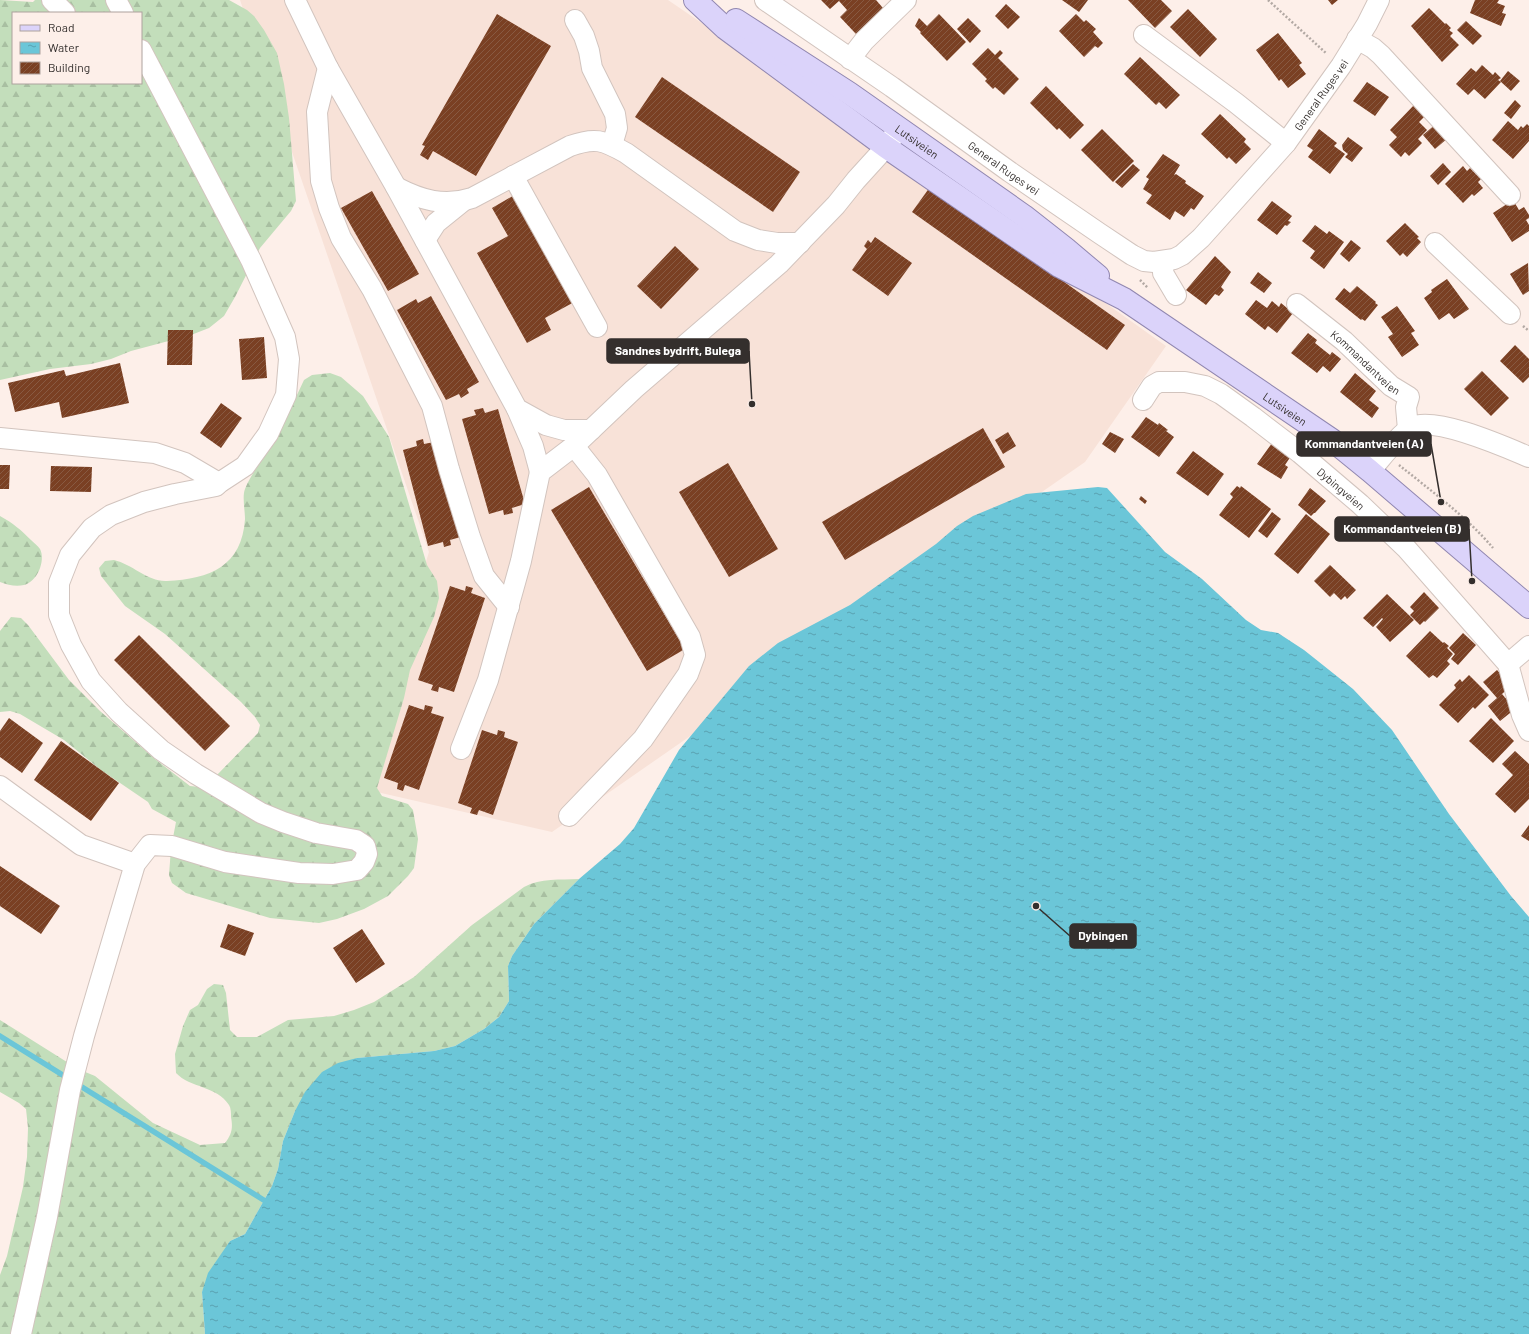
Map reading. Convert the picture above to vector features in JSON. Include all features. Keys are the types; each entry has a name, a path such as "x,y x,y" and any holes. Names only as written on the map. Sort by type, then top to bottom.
{"main road":[{"name":"Lutsiveien","path":"696,1 733,17 850,93 1024,216 1066,249 1124,299 1332,440 1529,607"},
{"name":"Lutsiveien","path":"696,1 725,28 886,147 1059,266 1124,299"}],"street":[{"path":"52,0 64,12"},
{"path":"116,0 122,12"},
{"path":"295,0 328,68 396,187 517,410 534,446 540,472 521,561 509,606 488,680 462,749"},
{"name":"General Ruges vei","path":"764,0 925,110 1017,176 1132,255 1144,261 1154,262 1174,259 1182,255 1201,238 1286,143 1341,66 1367,24 1379,0"},
{"path":"850,59 864,41 906,0"},
{"path":"575,20 584,36 589,51 592,68 615,114 617,128 612,145"},
{"path":"1144,35 1236,103 1286,143"},
{"path":"1357,39 1373,48 1381,55 1510,195"},
{"path":"21,1334 27,1300 47,1217 70,1090 84,1036 135,864 150,845 172,846 225,862 258,868 300,873 333,874 357,870 364,862 367,854 365,846 356,840 316,833 261,813 196,774 161,750 119,712 91,680 71,645 59,615 59,583 70,556 92,528 111,514 144,502 216,486 219,484 245,466 268,434 286,395 289,359 285,336 251,260 142,52"},
{"path":"328,68 317,112 321,181 328,208 341,238 372,289 432,406 470,537 484,576 509,606"},
{"path":"142,76 159,85"},
{"path":"540,472 574,446 634,389 773,270 836,206 856,180 886,147 899,128"},
{"path":"425,240 436,223 462,202 570,146 585,140 596,140 612,145 626,153 735,231 758,240 777,243 800,243"},
{"path":"513,176 597,327"},
{"path":"396,187 415,196 431,201 449,203 462,202"},
{"path":"1435,243 1510,314"},
{"path":"1164,261 1163,273 1176,295"},
{"name":"Kommandantveien","path":"1297,304 1344,341 1391,386 1409,397 1406,407 1408,429"},
{"name":"Dybingveien","path":"1143,400 1152,386 1159,382 1167,381 1194,383 1205,386 1221,394 1253,417 1300,453 1360,504 1406,548 1508,664 1522,715 1529,731"},
{"path":"517,410 546,425 564,430 591,430"},
{"path":"1370,471 1408,429 1427,424 1463,431 1529,457"},
{"path":"0,438 155,453 185,462 219,484"},
{"path":"569,816 643,738 688,674 695,655 690,637 597,475 574,446"},
{"path":"1508,664 1529,646"},
{"path":"0,786 81,846 135,864"}],"path":[{"path":"1268,0 1341,66"},
{"path":"1135,276 1151,291"},
{"path":"1386,454 1443,500 1495,550"}],"shaded area":[{"path":"240,0 668,0 935,182 1166,346 1085,462 552,832 355,787 429,552"}],"green space":[{"path":"0,0 33,2 35,0 229,0 247,10 254,16 277,53 284,84 289,118 296,201 291,211 260,248 224,316 209,328 191,335 131,351 111,359 91,364 50,369 0,380"},
{"path":"330,373 341,377 363,396 389,437 427,565 437,581 439,598 434,617 410,670 404,698 377,788 382,796 408,804 413,810 418,839 414,868 388,896 364,909 337,919 319,923 270,918 186,893 172,883 169,875 171,848 176,822 152,809 148,802 101,770 64,740 20,714 10,711 0,712 0,631 11,617 21,618 28,625 69,680 100,711 155,759 190,786 200,787 216,776 258,733 260,725 255,717 241,702 165,634 125,606 101,576 99,568 105,561 114,560 121,562 153,579 167,581 197,577 210,573 221,567 230,559 238,548 243,535 245,519 245,489 254,472 269,451 304,380 312,375"},
{"path":"0,516 9,521 27,536 40,549 42,554 39,570 33,580 24,585 18,586 0,582"},
{"path":"579,879 534,924 512,956 508,966 509,1001 499,1017 484,1029 455,1046 434,1051 357,1058 295,1111 283,1141 278,1169 272,1186 245,1234 230,1241 202,1292 205,1334 0,1334 0,1275 7,1256 23,1187 27,1157 28,1128 26,1109 0,1092 0,1020 78,1069 95,1076 153,1123 200,1145 225,1143 231,1134 232,1128 231,1111 229,1105 218,1094 188,1082 176,1073 175,1054 183,1026 190,1010 198,1005 207,989 214,984 223,985 226,993 230,1030 237,1037 257,1037 288,1020 334,1016 374,1002 414,977 472,925 524,887 537,882"}],"water":[{"path":"1098,487 1107,488 1165,552 1202,579 1246,620 1261,630 1278,633 1304,650 1353,689 1392,730 1449,814 1511,896 1529,917 1529,1334 205,1334 202,1292 208,1273 230,1241 245,1234 272,1186 278,1169 283,1141 295,1111 305,1092 322,1072 338,1063 357,1058 434,1051 455,1046 484,1029 499,1017 509,1001 508,966 512,956 534,924 579,879 620,844 634,828 679,750 749,666 778,643 850,605 936,544 957,526 973,516 1026,494"}],"building":[{"path":"821,0 876,0 883,8 856,34 840,17 847,10 839,1 830,9"},
{"path":"1062,0 1088,0 1079,12"},
{"path":"1128,0 1161,0 1172,11 1155,28"},
{"path":"1328,0 1338,0 1332,5"},
{"path":"1475,0 1499,0 1497,3 1505,6 1502,13 1506,14 1501,26 1470,13"},
{"path":"1006,4 1020,17 1008,29 995,16"},
{"path":"1429,8 1451,28 1449,30 1453,33 1450,36 1459,45 1442,62 1411,26"},
{"path":"1188,9 1217,39 1200,57 1170,27"},
{"path":"497,14 551,46 476,176 433,151 428,160 420,155 425,146 422,145"},
{"path":"939,14 966,42 947,61 915,26 919,18 927,26"},
{"path":"1076,14 1084,22 1086,20 1096,29 1093,32 1103,43 1098,48 1095,46 1084,57 1059,31"},
{"path":"968,18 981,31 970,43 957,29"},
{"path":"1466,21 1482,36 1473,45 1457,30"},
{"path":"1278,33 1302,63 1299,65 1306,74 1288,88 1281,79 1279,81 1256,50"},
{"path":"988,48 995,55 1000,50 1003,53 998,58 1019,79 1004,95 995,87 993,89 985,81 987,79 972,64"},
{"path":"1140,57 1180,95 1166,109 1159,102 1156,105 1124,74"},
{"path":"1482,65 1493,75 1495,72 1501,78 1498,80 1501,82 1485,99 1474,89 1468,95 1456,84 1471,68 1476,72"},
{"path":"1508,71 1520,81 1511,91 1500,81"},
{"path":"662,77 800,172 773,212 635,117"},
{"path":"1367,82 1389,97 1375,116 1353,101"},
{"path":"1046,86 1084,125 1070,139 1059,128 1057,130 1030,103"},
{"path":"1515,100 1521,106 1511,119 1504,113"},
{"path":"1415,104 1426,115 1419,122 1427,130 1418,139 1422,143 1409,156 1405,152 1401,157 1389,145 1397,137 1390,130"},
{"path":"1220,114 1246,139 1244,142 1251,149 1236,164 1229,157 1227,159 1201,134"},
{"path":"1508,121 1518,130 1521,126 1523,128 1527,124 1529,126 1529,141 1513,159 1492,140"},
{"path":"1436,124 1448,138 1435,149 1423,135"},
{"path":"1102,129 1134,161 1113,182 1081,150"},
{"path":"1319,129 1337,143 1334,146 1345,154 1330,174 1308,157 1313,150 1307,146"},
{"path":"1348,137 1363,148 1352,162 1345,157 1348,154 1343,150 1342,145"},
{"path":"1163,154 1180,165 1174,175 1176,174 1186,181 1185,183 1204,196 1194,210 1191,208 1184,217 1175,211 1170,220 1146,203 1152,195 1143,189 1149,179 1146,177"},
{"path":"1443,163 1451,172 1438,185 1430,176"},
{"path":"1133,164 1140,170 1122,188 1115,182"},
{"path":"1463,166 1467,171 1470,168 1481,179 1478,182 1483,188 1474,196 1472,194 1463,203 1445,184"},
{"path":"930,187 1125,325 1107,350 912,212"},
{"path":"372,191 419,274 388,291 341,208"},
{"path":"516,194 576,301 545,318 551,330 527,343 477,253 508,236 492,208"},
{"path":"1513,200 1519,210 1524,207 1529,215 1529,218 1526,220 1529,225 1529,231 1512,242 1493,213"},
{"path":"1272,201 1292,216 1288,221 1291,222 1287,226 1285,225 1277,235 1257,220"},
{"path":"1405,223 1419,237 1417,238 1421,242 1407,257 1403,253 1400,256 1386,241"},
{"path":"1315,225 1327,234 1329,231 1344,242 1324,269 1310,258 1315,251 1302,241"},
{"path":"875,237 912,263 888,296 852,270 867,249 864,246 868,240 871,243"},
{"path":"1351,240 1361,248 1349,262 1340,254"},
{"path":"675,246 699,269 661,309 637,286"},
{"path":"1215,256 1231,272 1221,287 1224,290 1219,296 1215,294 1206,305 1186,290"},
{"path":"1528,263 1529,291 1523,295 1510,274"},
{"path":"1258,272 1272,283 1264,293 1250,283"},
{"path":"1447,279 1469,309 1454,319 1449,313 1439,320 1424,298 1432,292 1431,290"},
{"path":"1357,286 1378,305 1365,321 1362,319 1361,320 1335,299 1344,288 1350,293"},
{"path":"431,296 479,382 467,389 469,393 461,398 459,394 446,400 397,310 416,299 418,303"},
{"path":"1256,300 1267,308 1272,301 1279,307 1281,303 1293,313 1277,333 1268,326 1265,330 1245,314"},
{"path":"1397,306 1415,331 1411,333 1419,345 1402,357 1388,337 1393,334 1381,317"},
{"path":"168,330 193,330 192,365 167,365"},
{"path":"1308,333 1317,340 1315,343 1330,355 1332,352 1341,359 1330,372 1323,366 1317,373 1291,353"},
{"path":"264,337 267,378 242,380 239,339"},
{"path":"1515,345 1529,359 1529,377 1523,383 1500,361"},
{"path":"120,363 129,403 62,418 59,402 15,412 8,383 64,370 66,376"},
{"path":"1482,371 1509,398 1491,416 1464,389"},
{"path":"1355,373 1376,391 1369,400 1379,408 1372,418 1340,392"},
{"path":"221,403 242,418 221,448 200,433"},
{"path":"483,408 485,413 498,409 525,504 512,508 513,513 504,515 503,510 489,514 462,419 476,415 474,410"},
{"path":"1146,417 1158,425 1159,423 1174,437 1159,457 1131,437"},
{"path":"983,428 1005,467 845,560 822,522"},
{"path":"1008,432 1016,446 1003,454 995,440"},
{"path":"1110,432 1124,439 1115,453 1102,444"},
{"path":"423,439 424,444 439,441 464,536 450,540 451,545 444,547 443,542 428,546 403,450 417,446 416,441"},
{"path":"1272,443 1291,456 1285,465 1288,467 1281,479 1257,464"},
{"path":"1193,451 1224,474 1208,496 1176,473"},
{"path":"728,463 778,549 729,577 679,492"},
{"path":"0,465 10,465 9,489 0,489"},
{"path":"51,466 92,467 91,492 50,491"},
{"path":"1237,486 1240,488 1241,486 1271,509 1249,538 1219,515 1233,497 1230,494"},
{"path":"589,487 685,649 647,671 551,510"},
{"path":"1310,488 1326,501 1311,516 1298,505"},
{"path":"1141,496 1147,501 1145,504 1139,499"},
{"path":"1272,512 1281,519 1267,538 1258,531"},
{"path":"1306,514 1330,534 1298,574 1274,554"},
{"path":"1330,565 1356,590 1347,599 1345,596 1341,600 1334,593 1330,597 1314,581"},
{"path":"450,586 465,591 466,586 473,588 471,593 485,598 454,692 439,687 438,692 431,690 433,685 418,680"},
{"path":"1424,592 1439,608 1420,625 1410,615 1414,611 1410,607"},
{"path":"1387,594 1414,620 1390,642 1376,627 1383,619 1382,618 1373,627 1363,618"},
{"path":"1430,631 1443,643 1444,642 1449,646 1447,648 1453,654 1447,661 1450,664 1437,678 1433,675 1429,678 1406,656"},
{"path":"1463,633 1476,645 1458,665 1451,659 1455,654 1449,648"},
{"path":"139,635 230,726 205,751 114,660"},
{"path":"1497,670 1508,682 1509,688 1502,694 1515,709 1500,721 1488,706 1497,698 1483,682"},
{"path":"1469,675 1489,695 1475,709 1473,707 1458,723 1439,705 1456,688 1454,685 1460,679 1462,682"},
{"path":"409,705 424,710 425,705 433,707 431,713 444,717 419,790 405,785 403,791 397,789 398,783 384,778"},
{"path":"9,718 43,743 22,773 0,757 0,731"},
{"path":"1491,718 1514,741 1493,763 1469,741"},
{"path":"482,730 497,735 498,730 505,732 504,737 518,742 493,815 479,810 477,815 470,813 472,808 458,803"},
{"path":"61,741 119,783 91,821 34,780"},
{"path":"1515,751 1529,764 1529,799 1515,813 1495,794 1513,775 1502,764"},
{"path":"1529,825 1529,841 1521,836"},
{"path":"0,866 60,906 41,934 0,906"},
{"path":"228,924 254,933 245,956 220,947"},
{"path":"362,929 385,964 356,983 333,948"}],"waterway":[{"path":"0,1036 270,1204"}],"place":[{"name":"Sandnes bydrift, Bulega","path":"752,404"},
{"name":"Kommandantveien (A)","path":"1441,502"},
{"name":"Kommandantveien (B)","path":"1472,581"},
{"name":"Dybingen","path":"1036,906"}]}
